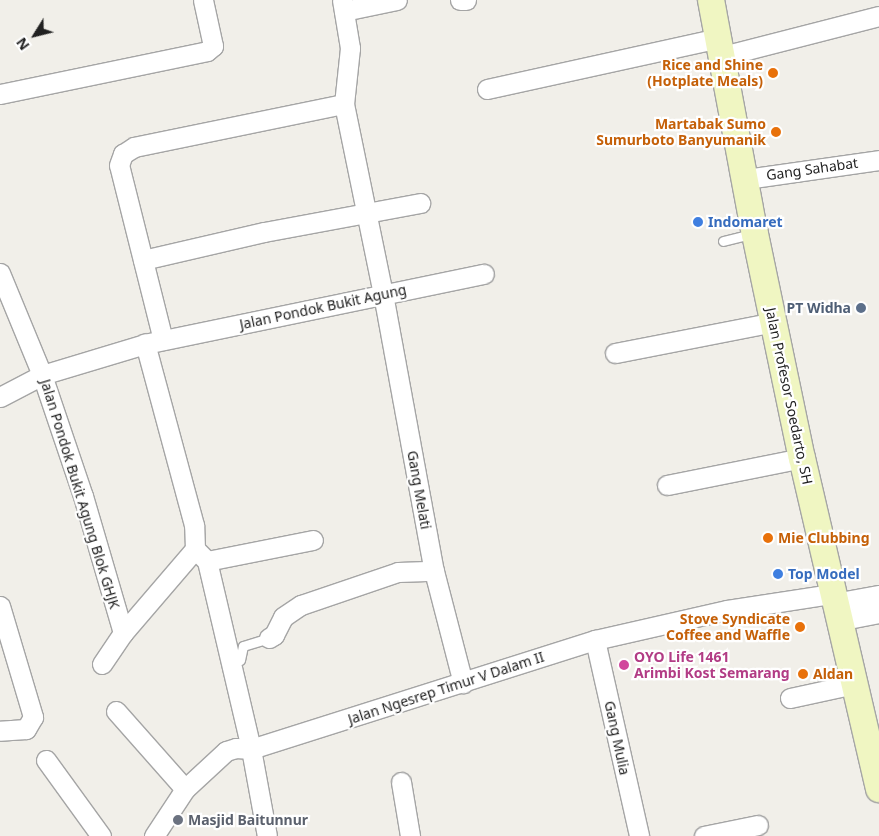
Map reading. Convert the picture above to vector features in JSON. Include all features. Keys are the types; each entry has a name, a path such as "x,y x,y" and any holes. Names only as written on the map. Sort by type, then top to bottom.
{"main road":[{"name":"Jalan Profesor Soedarto, SH","path":"711,0 755,234 802,458 879,789"}],"street":[{"path":"0,94 207,51 213,46 203,0"},
{"path":"267,836 251,749 194,525 154,342 144,260 119,164 122,154 134,147 344,104 350,48 343,6 397,0"},
{"path":"460,0 466,0"},
{"path":"486,89 721,47 879,16"},
{"name":"Gang Melati","path":"344,104 383,294 434,571 463,683"},
{"name":"Gang Sahabat","path":"746,179 879,160"},
{"path":"144,260 264,232 420,203"},
{"name":"Jalan Pondok Bukit Agung Blok GHJK","path":"0,273 42,375 83,496 123,633"},
{"name":"Jalan Pondok Bukit Agung","path":"0,396 42,375 154,342 484,274"},
{"path":"615,353 774,322"},
{"path":"667,485 802,458"},
{"path":"102,664 123,633 201,555 313,540"},
{"path":"269,638 277,631 280,619 301,605 398,572 434,571"},
{"name":"Jalan Ngesrep Timur V Dalam II","path":"154,836 185,788 226,751 236,748 251,749 596,640 727,610 876,604"},
{"path":"0,606 5,642 33,717 30,726 20,730 0,731"},
{"name":"Gang Mulia","path":"596,640 639,836"},
{"path":"790,698 854,684"},
{"path":"116,711 185,788"},
{"path":"46,760 101,836"},
{"path":"401,782 410,836"},
{"path":"704,836 758,825"}],"lane":[{"path":"723,241 755,234"},
{"path":"230,663 240,660 243,646 269,638"}],"place":[{"name":"Rice and Shine (Hotplate Meals)","path":"773,73"},
{"name":"Martabak Sumo Sumurboto Banyumanik","path":"776,132"},
{"name":"Indomaret","path":"698,222"},
{"name":"PT Widha","path":"861,308"},
{"name":"Mie Clubbing","path":"768,538"},
{"name":"Top Model","path":"778,574"},
{"name":"Stove Syndicate Coffee and Waffle","path":"800,627"},
{"name":"OYO Life 1461 Arimbi Kost Semarang","path":"624,665"},
{"name":"Aldan","path":"803,674"},
{"name":"Masjid Baitunnur","path":"178,820"}]}
